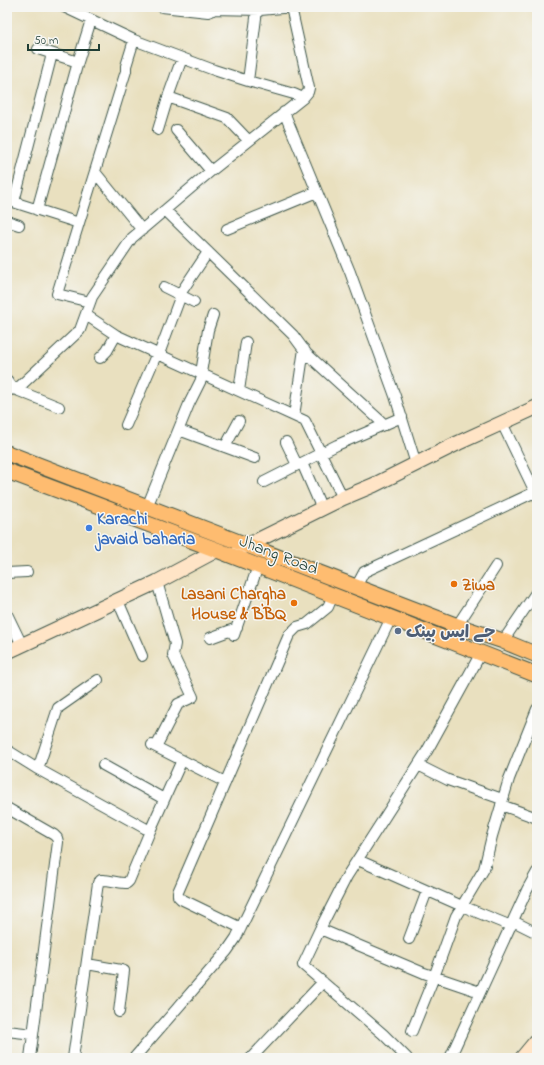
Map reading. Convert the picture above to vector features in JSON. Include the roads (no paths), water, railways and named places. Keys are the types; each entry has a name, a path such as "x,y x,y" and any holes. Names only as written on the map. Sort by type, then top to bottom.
{"main road":[{"path":"7,652 223,552 247,545 537,406"},
{"name":"Jhang Road","path":"7,453 457,626 502,641 537,655"},
{"name":"Jhang Road","path":"8,473 223,552 537,675"},
{"path":"522,1058 537,1040"}],"street":[{"path":"64,7 134,40 248,81 303,98"},
{"path":"11,390 17,388 80,330 92,297 132,238 211,171 303,98 308,92 309,88 292,7 259,9 214,8 208,12 162,7"},
{"path":"248,81 259,9"},
{"path":"37,210 91,20"},
{"path":"90,302 57,294 126,71 126,66 134,40"},
{"path":"38,49 78,62"},
{"path":"52,54 11,201 79,224"},
{"path":"158,130 182,58"},
{"path":"168,97 226,118 249,140"},
{"path":"284,112 350,272 402,418 416,464"},
{"path":"176,130 211,171"},
{"path":"95,172 142,230"},
{"path":"227,229 317,192"},
{"path":"165,210 293,334 304,349 318,363 386,425"},
{"path":"7,221 19,225"},
{"path":"126,425 158,354 180,295 208,252"},
{"path":"164,287 194,302"},
{"path":"86,314 116,335 305,421 343,498"},
{"path":"147,507 189,404 203,374 208,330 213,315"},
{"path":"100,358 107,351 116,335"},
{"path":"239,390 246,342"},
{"path":"294,416 304,349"},
{"path":"7,380 11,390 58,407"},
{"path":"264,482 321,453 402,418"},
{"path":"226,447 239,421"},
{"path":"356,587 364,572 536,494 502,423"},
{"path":"179,430 255,458"},
{"path":"286,442 322,509"},
{"path":"210,638 236,632 258,566"},
{"path":"457,626 496,566"},
{"path":"7,573 27,572"},
{"path":"157,582 175,644 173,655 193,697 178,704 154,746 225,782"},
{"path":"502,641 537,591"},
{"path":"241,928 181,899 178,896 178,892 288,635 297,627 307,624 328,607 333,595"},
{"path":"118,601 142,656"},
{"path":"7,614 22,645"},
{"path":"134,1058 227,951 241,928 391,618"},
{"path":"403,1057 303,965 348,876 418,765 481,653"},
{"path":"38,769 58,708 98,680"},
{"path":"412,1030 434,977 456,916 484,869 509,778 537,709"},
{"path":"7,750 38,769 150,831"},
{"path":"73,1058 98,883 101,880 105,880 128,883 182,760"},
{"path":"103,765 164,799"},
{"path":"418,765 448,780 537,818"},
{"path":"7,808 54,836 57,838 58,842 30,1058"},
{"path":"358,860 462,906 537,933"},
{"path":"450,1058 537,872"},
{"path":"409,939 427,891"},
{"path":"320,929 434,977 480,992"},
{"path":"87,964 121,970 124,972 119,1012"},
{"path":"251,1058 323,982"},
{"path":"7,1031 33,1034"}],"place":[{"name":"Karachi javaid baharia","path":"89,528"},
{"name":"Ziwa","path":"454,584"},
{"name":"Lasani Chargha House & BBQ","path":"294,603"},
{"name":"جے ایس بینک","path":"398,631"}]}
